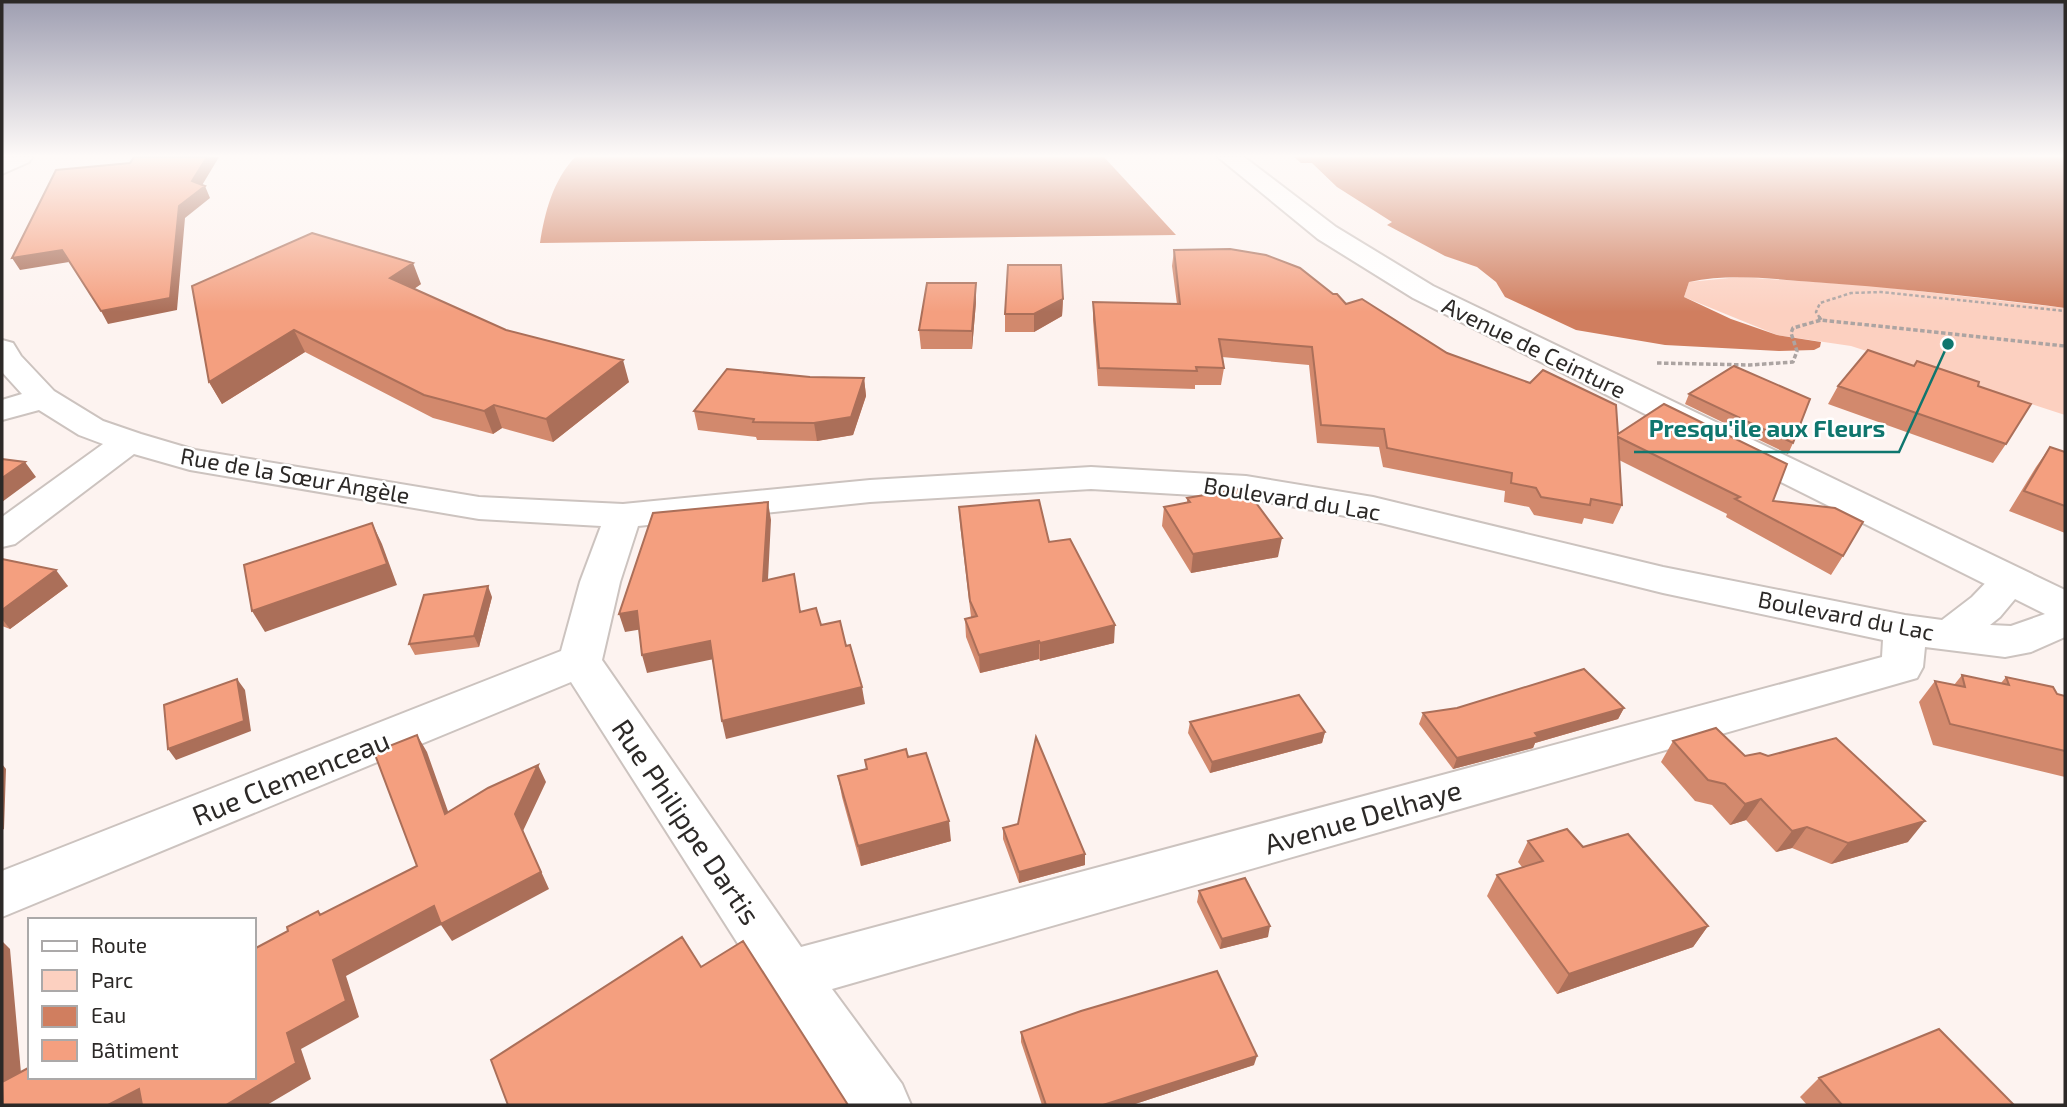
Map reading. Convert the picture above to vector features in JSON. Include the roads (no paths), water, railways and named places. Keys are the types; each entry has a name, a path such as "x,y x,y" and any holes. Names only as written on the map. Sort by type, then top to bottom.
{"street":[{"name":"Avenue de Ceinture","path":"1294,209 1396,277 1487,326 2065,607"},
{"name":"Rue de la Sœur Angèle","path":"2,349 8,360 43,398 91,428 190,460 479,508 623,516"},
{"path":"2,410 43,398"},
{"path":"2,535 129,441"},
{"name":"Boulevard du Lac","path":"623,516 870,491 1091,478 1246,486 1373,509 1663,580 1927,633 1974,640 2015,641 2065,621"},
{"path":"580,661 600,582 623,516"},
{"name":"Boulevard du Lac","path":"1927,633 1986,607 2010,581"},
{"name":"Avenue Delhaye","path":"789,976 1902,667 1927,633"},
{"name":"Rue Clemenceau","path":"2,894 580,661"},
{"name":"Rue Philippe Dartis","path":"580,661 789,976 881,1105"}],"water":[{"path":"547,209 1152,209 1176,235 540,243"},
{"path":"1371,209 2065,209 2065,308 1767,278 1704,279 1689,282 1684,297 1731,319 1777,335 1821,342 1820,347 1814,350 1779,351 1665,345 1576,330 1505,297 1496,282 1477,267 1445,256 1387,225 1392,222"}],"place":[{"name":"Presqu'ile aux Fleurs","path":"1948,344"}]}
